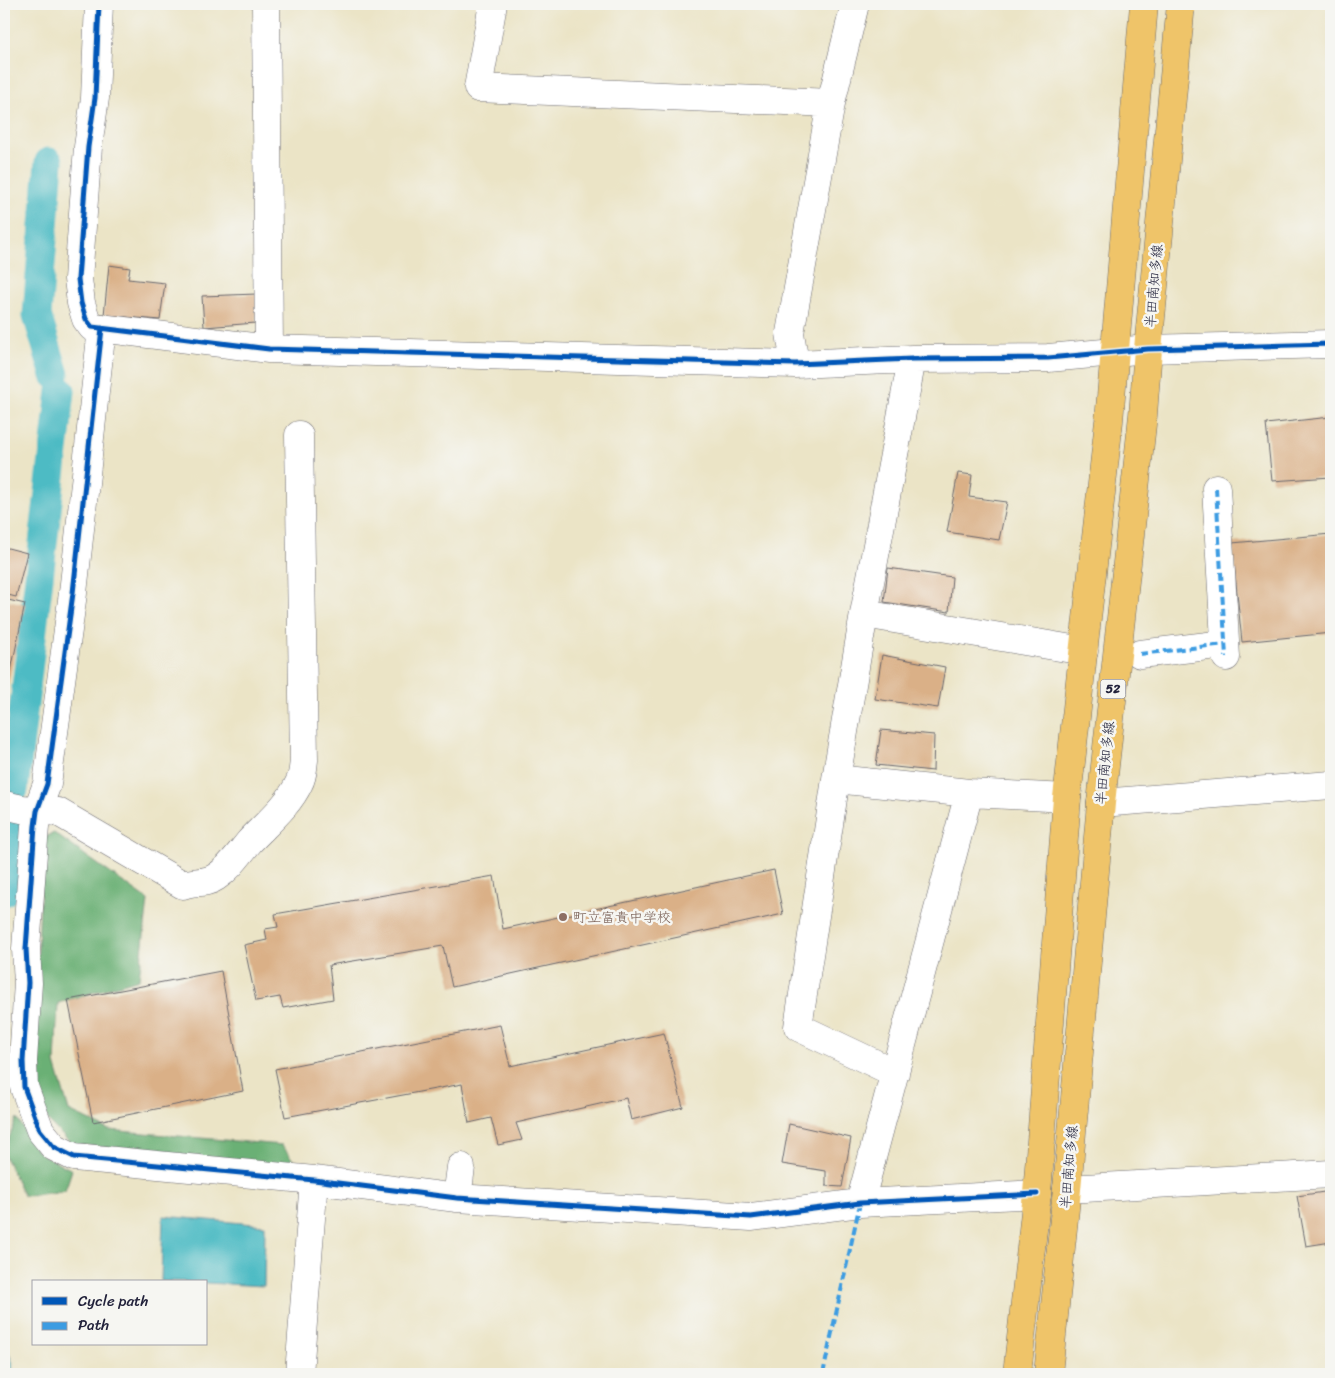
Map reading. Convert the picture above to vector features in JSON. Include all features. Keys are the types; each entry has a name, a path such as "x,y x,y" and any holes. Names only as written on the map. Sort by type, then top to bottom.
{"main road":[{"name":"52","path":"1017,1374 1037,1194 1067,798 1116,353 1144,4"},
{"name":"半田南知多線","path":"1048,1374 1067,1190 1100,803 1143,415 1181,4"}],"street":[{"path":"99,4 95,98 88,147 78,279 81,303 86,320 92,327 270,349 795,364 912,359 1048,358 1148,349 1331,344"},
{"path":"266,4 270,349"},
{"path":"493,4 478,88 831,104"},
{"path":"795,364 790,333 831,104 855,4"},
{"path":"102,328 69,622 47,784 37,811 26,949 28,983 24,1087 40,1130 54,1147 74,1156 314,1180 457,1198 751,1217 860,1203 1037,1194"},
{"path":"895,1073 798,1027 836,779 864,614 912,359"},
{"path":"4,805 37,811 58,812 183,885 189,882 202,882 215,878 232,864 282,807 299,785 304,760 299,434"},
{"path":"1140,654 1226,650 1216,488"},
{"path":"864,614 1084,651"},
{"path":"836,779 969,794 1067,798"},
{"path":"1100,803 1331,785"},
{"path":"860,1203 969,794"},
{"path":"457,1198 461,1166"},
{"path":"1067,1190 1331,1174"},
{"path":"299,1374 314,1180"}],"green space":[{"path":"14,710 4,792 4,726"},
{"path":"54,833 148,900 139,979 58,1003 55,1063 69,1111 109,1130 282,1145 299,1168 71,1144 48,1121 37,1094 33,1060 43,838"},
{"path":"17,1118 38,1152 72,1170 65,1191 24,1196 4,1155 4,1150"}],"water":[{"path":"163,1216 265,1225 264,1286 208,1283 208,1280 161,1280"},
{"path":"4,1336 12,1363 12,1374 4,1374"}],"building":[{"path":"109,265 130,268 128,279 165,283 160,320 104,315"},
{"path":"257,294 256,323 204,327 202,296"},
{"path":"1331,417 1331,477 1272,481 1266,424"},
{"path":"958,473 972,475 969,497 1007,502 999,540 947,532"},
{"path":"1331,534 1331,633 1242,642 1232,543"},
{"path":"4,547 27,553 16,597 4,594"},
{"path":"888,568 952,577 949,612 884,602"},
{"path":"4,599 25,604 8,685 4,684"},
{"path":"882,655 945,667 938,708 875,699"},
{"path":"881,730 934,735 933,771 876,765"},
{"path":"774,870 783,914 452,987 443,946 329,965 333,999 283,1008 280,997 256,1001 244,945 267,940 265,929 278,927 275,914 494,876 503,929"},
{"path":"221,971 243,1091 93,1122 68,1000"},
{"path":"500,1025 510,1066 664,1033 683,1107 631,1120 626,1098 516,1123 522,1140 498,1145 491,1118 469,1123 462,1084 285,1117 275,1069"},
{"path":"789,1124 851,1138 842,1187 826,1186 826,1171 782,1164"},
{"path":"1331,1191 1331,1242 1306,1246 1297,1196"}],"waterway":[{"path":"49,162 37,315 55,375"},
{"path":"14,789 61,391"},
{"path":"4,892 12,821"}],"marked path":[{"path":"1216,488 1226,657"},
{"path":"1140,654 1225,644"},
{"path":"823,1374 860,1203"}],"cycle path":[{"path":"99,4 95,98 88,147 78,279 81,303 86,319 92,327 269,349 795,364 912,359 1048,358 1148,349 1331,344"},
{"path":"102,328 73,593 47,784 37,811 35,826 26,949 28,983 23,1061 24,1087 40,1130 54,1147 74,1157 314,1180 457,1198 751,1217 860,1203 1037,1194"}],"place":[{"name":"町立富貴中学校","path":"563,917"}]}
